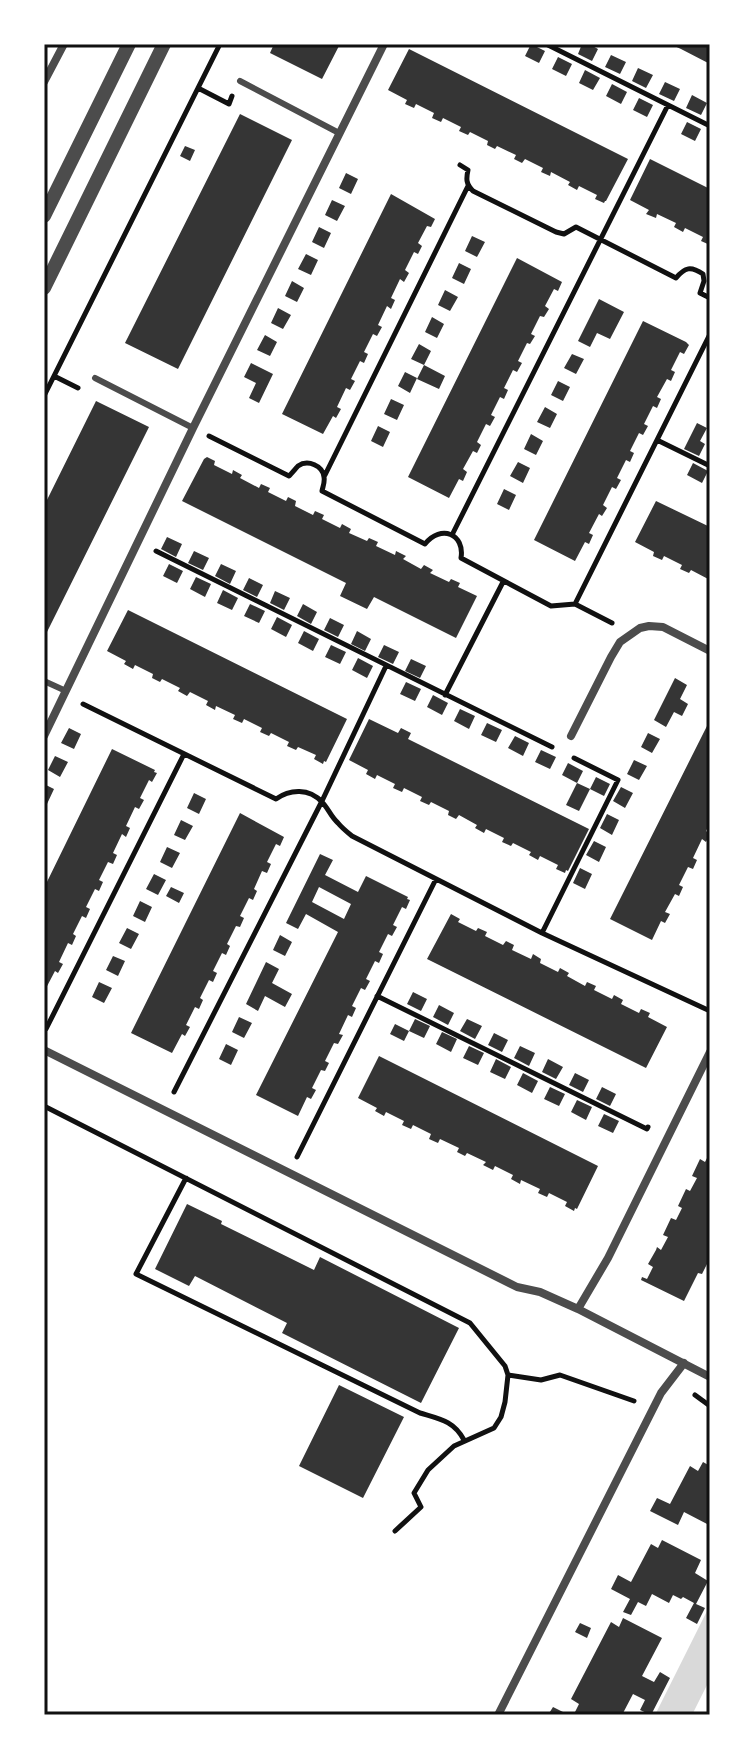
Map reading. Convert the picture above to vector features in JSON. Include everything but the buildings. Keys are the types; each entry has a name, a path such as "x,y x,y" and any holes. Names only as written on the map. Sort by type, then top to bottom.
{"street":[{"path":"44,82 64,44"},
{"path":"44,216 129,44"},
{"path":"44,288 164,44"},
{"path":"44,736 384,44"},
{"path":"571,736 620,642 640,628 663,627 710,651"},
{"path":"44,1050 517,1287 540,1292 578,1309 710,1377"},
{"path":"578,1309 608,1258 710,1052"},
{"path":"498,1715 661,1393 684,1363"}],"lane":[{"path":"240,81 339,133"},
{"path":"95,378 193,428"},
{"path":"44,681 66,691"}],"path":[{"path":"44,396 220,44"},
{"path":"546,44 710,126"},
{"path":"452,535 668,105"},
{"path":"460,165 468,170 466,178 473,191 556,232 564,234 576,227 676,278 681,272 695,268 703,274 700,293 710,298"},
{"path":"468,186 325,476 322,491 425,544 432,535 442,532 452,535 460,543 461,558 503,582 551,606 575,604 632,633"},
{"path":"575,604 710,334"},
{"path":"193,428 289,476 297,466 306,462 315,464 325,476"},
{"path":"657,440 710,466"},
{"path":"139,542 618,780 542,933"},
{"path":"445,695 503,582"},
{"path":"165,1111 322,801 386,666"},
{"path":"66,691 81,703 276,799 285,792 298,790 322,801 352,836 542,933 710,1011"},
{"path":"44,1033 184,754"},
{"path":"289,1173 436,879"},
{"path":"377,996 647,1129 657,1107 678,1117"},
{"path":"44,1106 470,1323 505,1366 508,1375 501,1417 494,1428 454,1446 428,1470 414,1493 421,1507 395,1531"},
{"path":"186,1178 136,1274 420,1413 450,1423 459,1429 464,1440"},
{"path":"508,1375 527,1380 560,1375 653,1409"}],"shaded area":[{"path":"710,1605 710,1679 692,1715 655,1715"}]}
